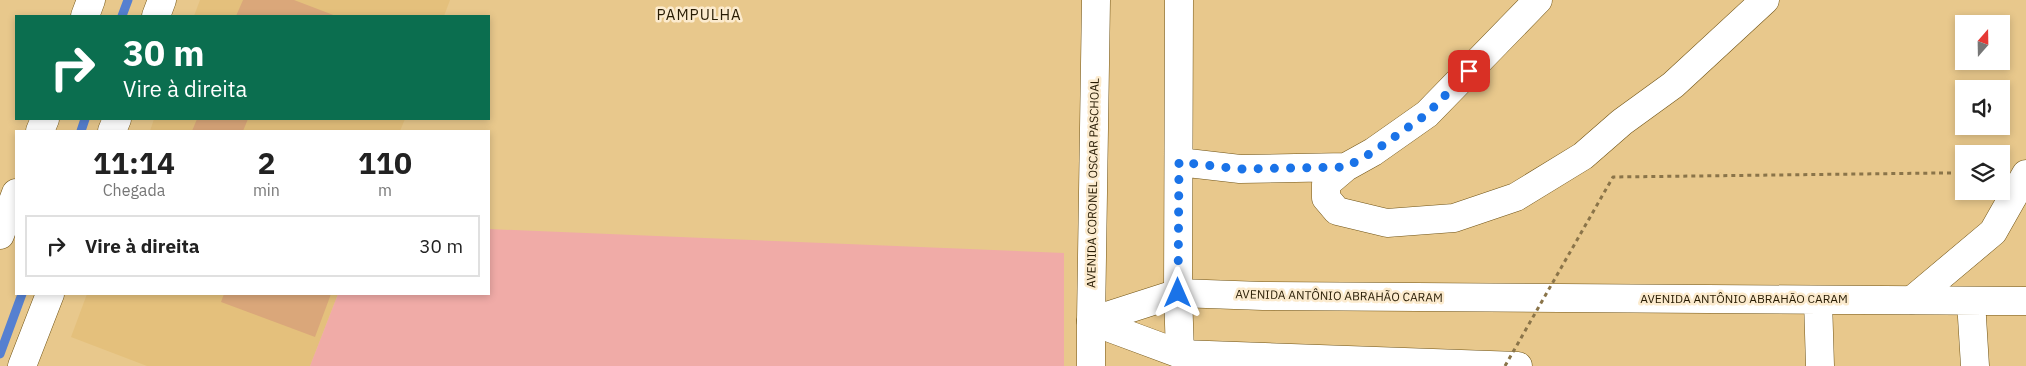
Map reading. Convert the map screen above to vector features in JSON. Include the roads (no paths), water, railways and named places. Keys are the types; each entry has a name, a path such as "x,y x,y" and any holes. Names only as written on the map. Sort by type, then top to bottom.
{"main road":[{"path":"85,15 91,0"},
{"path":"156,15 162,0"},
{"name":"AVENIDA CORONEL OSCAR PASCHOAL","path":"1091,366 1096,0"},
{"path":"1180,0 1178,293 1180,360"},
{"path":"1538,0 1427,114 1373,152 1346,167 1326,184 1326,198 1337,211 1388,223 1454,218 1516,197 1583,156 1622,122 1673,85 1764,0"},
{"path":"1179,162 1240,169 1346,167"},
{"path":"1912,300 1993,232 2026,174"},
{"path":"0,235 15,196"},
{"name":"AVENIDA ANTÔNIO ABRAHÃO CARAM","path":"1091,321 1178,293 1263,296 2026,301"},
{"path":"22,366 50,295"},
{"path":"1818,300 1820,366"},
{"path":"1971,301 1975,366"},
{"path":"1091,321 1180,360 1518,366"}],"waterway":[{"path":"122,15 128,0"},
{"path":"81,130 85,120"},
{"path":"0,354 22,295"}],"district":[{"name":"PAMPULHA","path":"699,15"}]}
